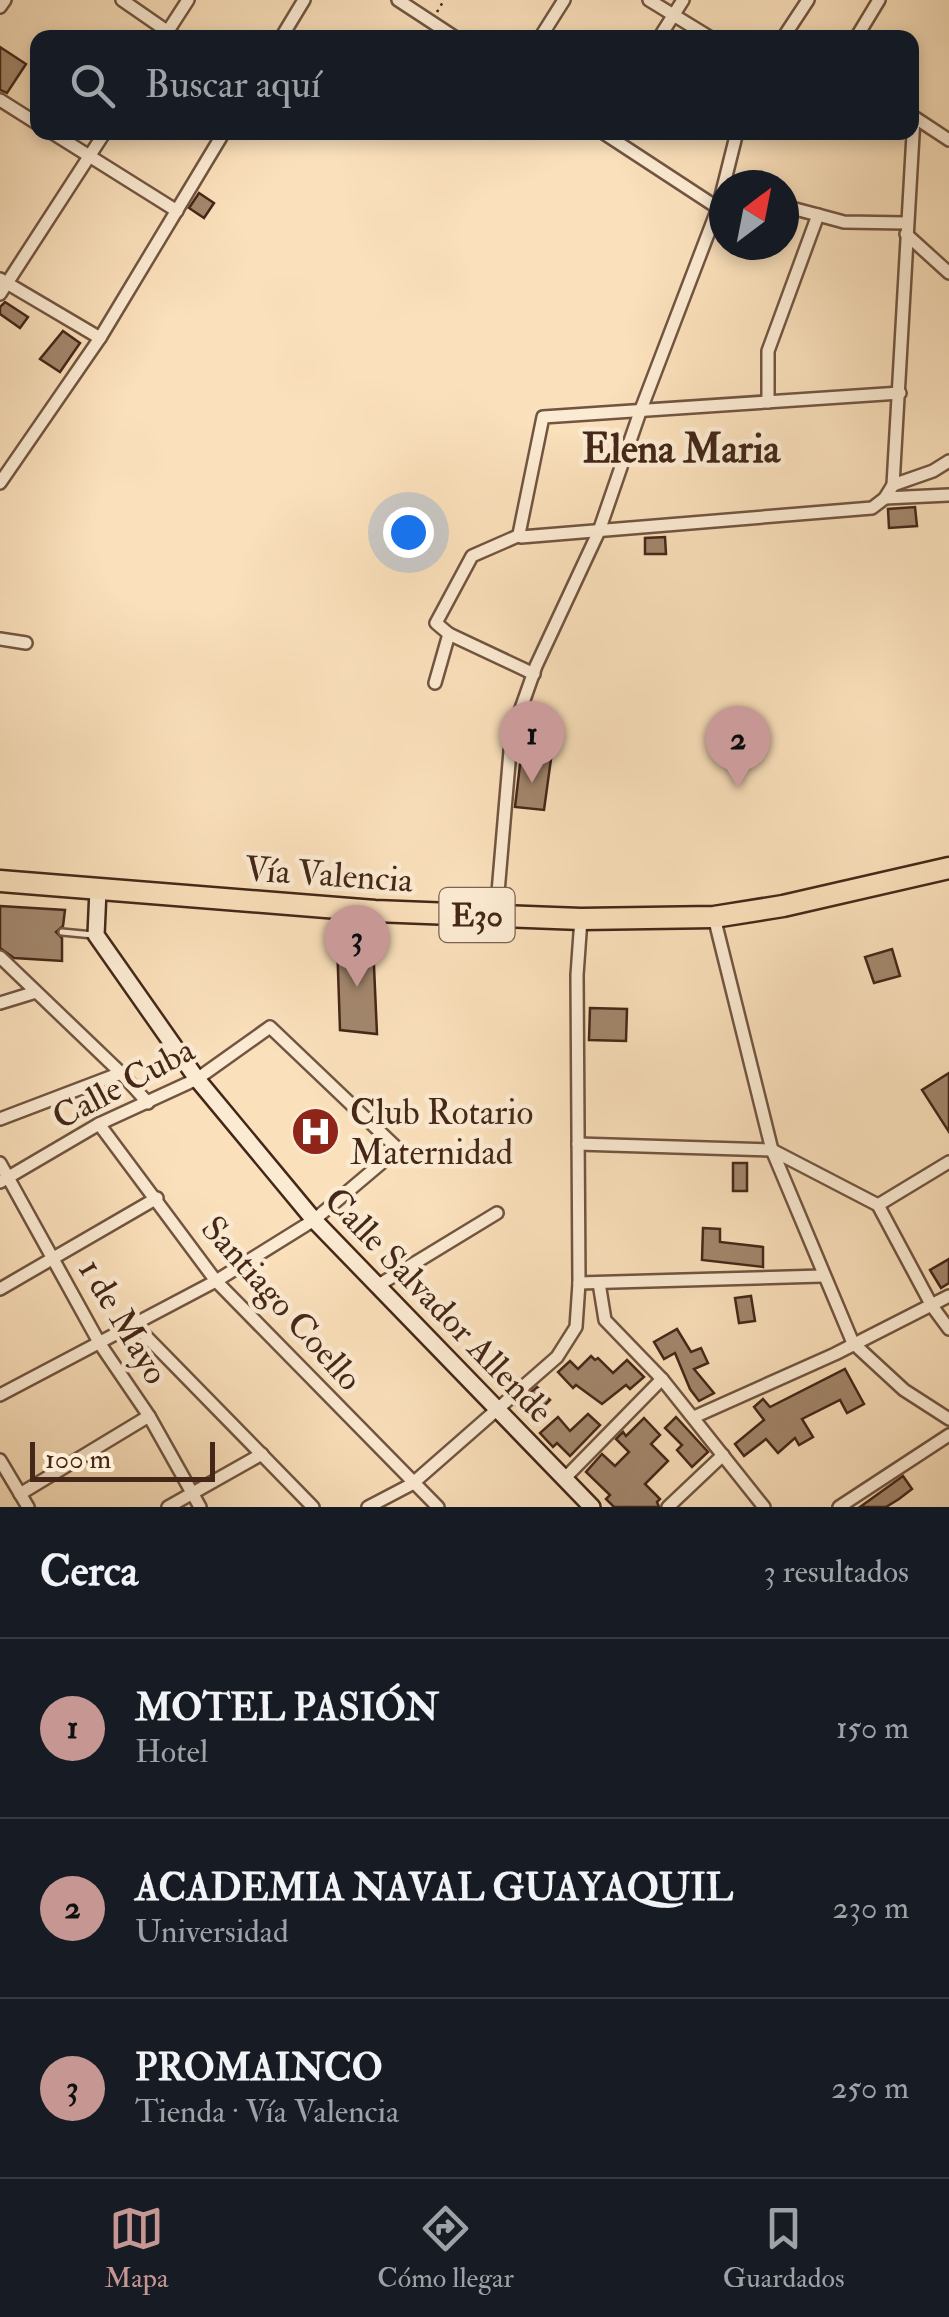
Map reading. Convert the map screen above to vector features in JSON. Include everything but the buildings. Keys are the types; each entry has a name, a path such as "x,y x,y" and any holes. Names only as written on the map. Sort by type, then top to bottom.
{"highway":[{"name":"Vía Valencia","path":"0,881 375,910 581,919 714,918 949,868"}],"street":[{"path":"0,7 4,0"},
{"path":"122,0 162,30"},
{"path":"173,30 188,0"},
{"path":"287,30 304,0"},
{"path":"398,0 444,30"},
{"path":"545,30 564,0"},
{"path":"649,0 699,30"},
{"path":"664,30 683,0"},
{"path":"789,30 808,0"},
{"path":"861,30 879,0"},
{"path":"0,100 30,119"},
{"path":"919,121 949,140"},
{"path":"63,140 177,211"},
{"path":"100,140 2,286 100,338"},
{"path":"0,483 6,460 100,338 219,140"},
{"path":"613,140 709,202"},
{"path":"728,170 736,140"},
{"path":"534,674 449,634 436,623 472,556 520,536 872,508 885,498 893,485 900,393 912,140"},
{"path":"799,210 844,222 906,229 949,273"},
{"path":"768,402 768,351 818,215"},
{"path":"496,916 510,751 534,674 599,532 709,232"},
{"path":"520,536 541,419 900,393"},
{"path":"893,485 949,461"},
{"path":"922,496 949,461"},
{"path":"885,498 949,495"},
{"path":"436,683 449,634"},
{"path":"0,639 26,643"},
{"path":"96,935 98,890"},
{"path":"714,918 772,1150 853,1343 904,1390 949,1419"},
{"path":"368,1507 412,1484 498,1411 557,1357 576,1327 577,975 581,919"},
{"name":"Calle Salvador Allende","path":"96,935 197,1079 314,1220 592,1507"},
{"path":"0,957 148,1103"},
{"path":"0,1003 36,992"},
{"name":"Calle Cuba","path":"4,1180 99,1124 197,1079 270,1028 398,1150 314,1220"},
{"path":"0,1119 120,1073"},
{"name":"Santiago Coello","path":"99,1124 216,1281 438,1507"},
{"path":"578,1144 772,1150 878,1205 932,1306 949,1329"},
{"path":"878,1205 949,1162"},
{"name":"1 de Mayo","path":"0,1163 4,1180 54,1257 100,1344 149,1416 200,1507"},
{"path":"0,1289 157,1198"},
{"path":"377,1286 498,1213"},
{"path":"0,1396 216,1281 314,1220"},
{"path":"579,1283 822,1276"},
{"path":"599,1283 606,1320 662,1378 764,1507"},
{"path":"694,1417 949,1296"},
{"path":"134,1324 313,1507"},
{"path":"564,1479 662,1378"},
{"path":"20,1494 149,1416"},
{"path":"839,1507 949,1434"},
{"path":"168,1507 262,1454"},
{"path":"668,1507 722,1455"},
{"path":"0,1460 28,1507"}],"lane":[{"path":"62,932 96,935"}],"place":[{"name":"MOTEL PASIÓN","path":"532,783"},
{"name":"ACADEMIA NAVAL GUAYAQUIL","path":"738,788"},
{"name":"PROMAINCO","path":"357,987"},
{"name":"Club Rotario Maternidad","path":"315,1132"}],"district":[{"name":"Elena Maria","path":"681,448"}]}
